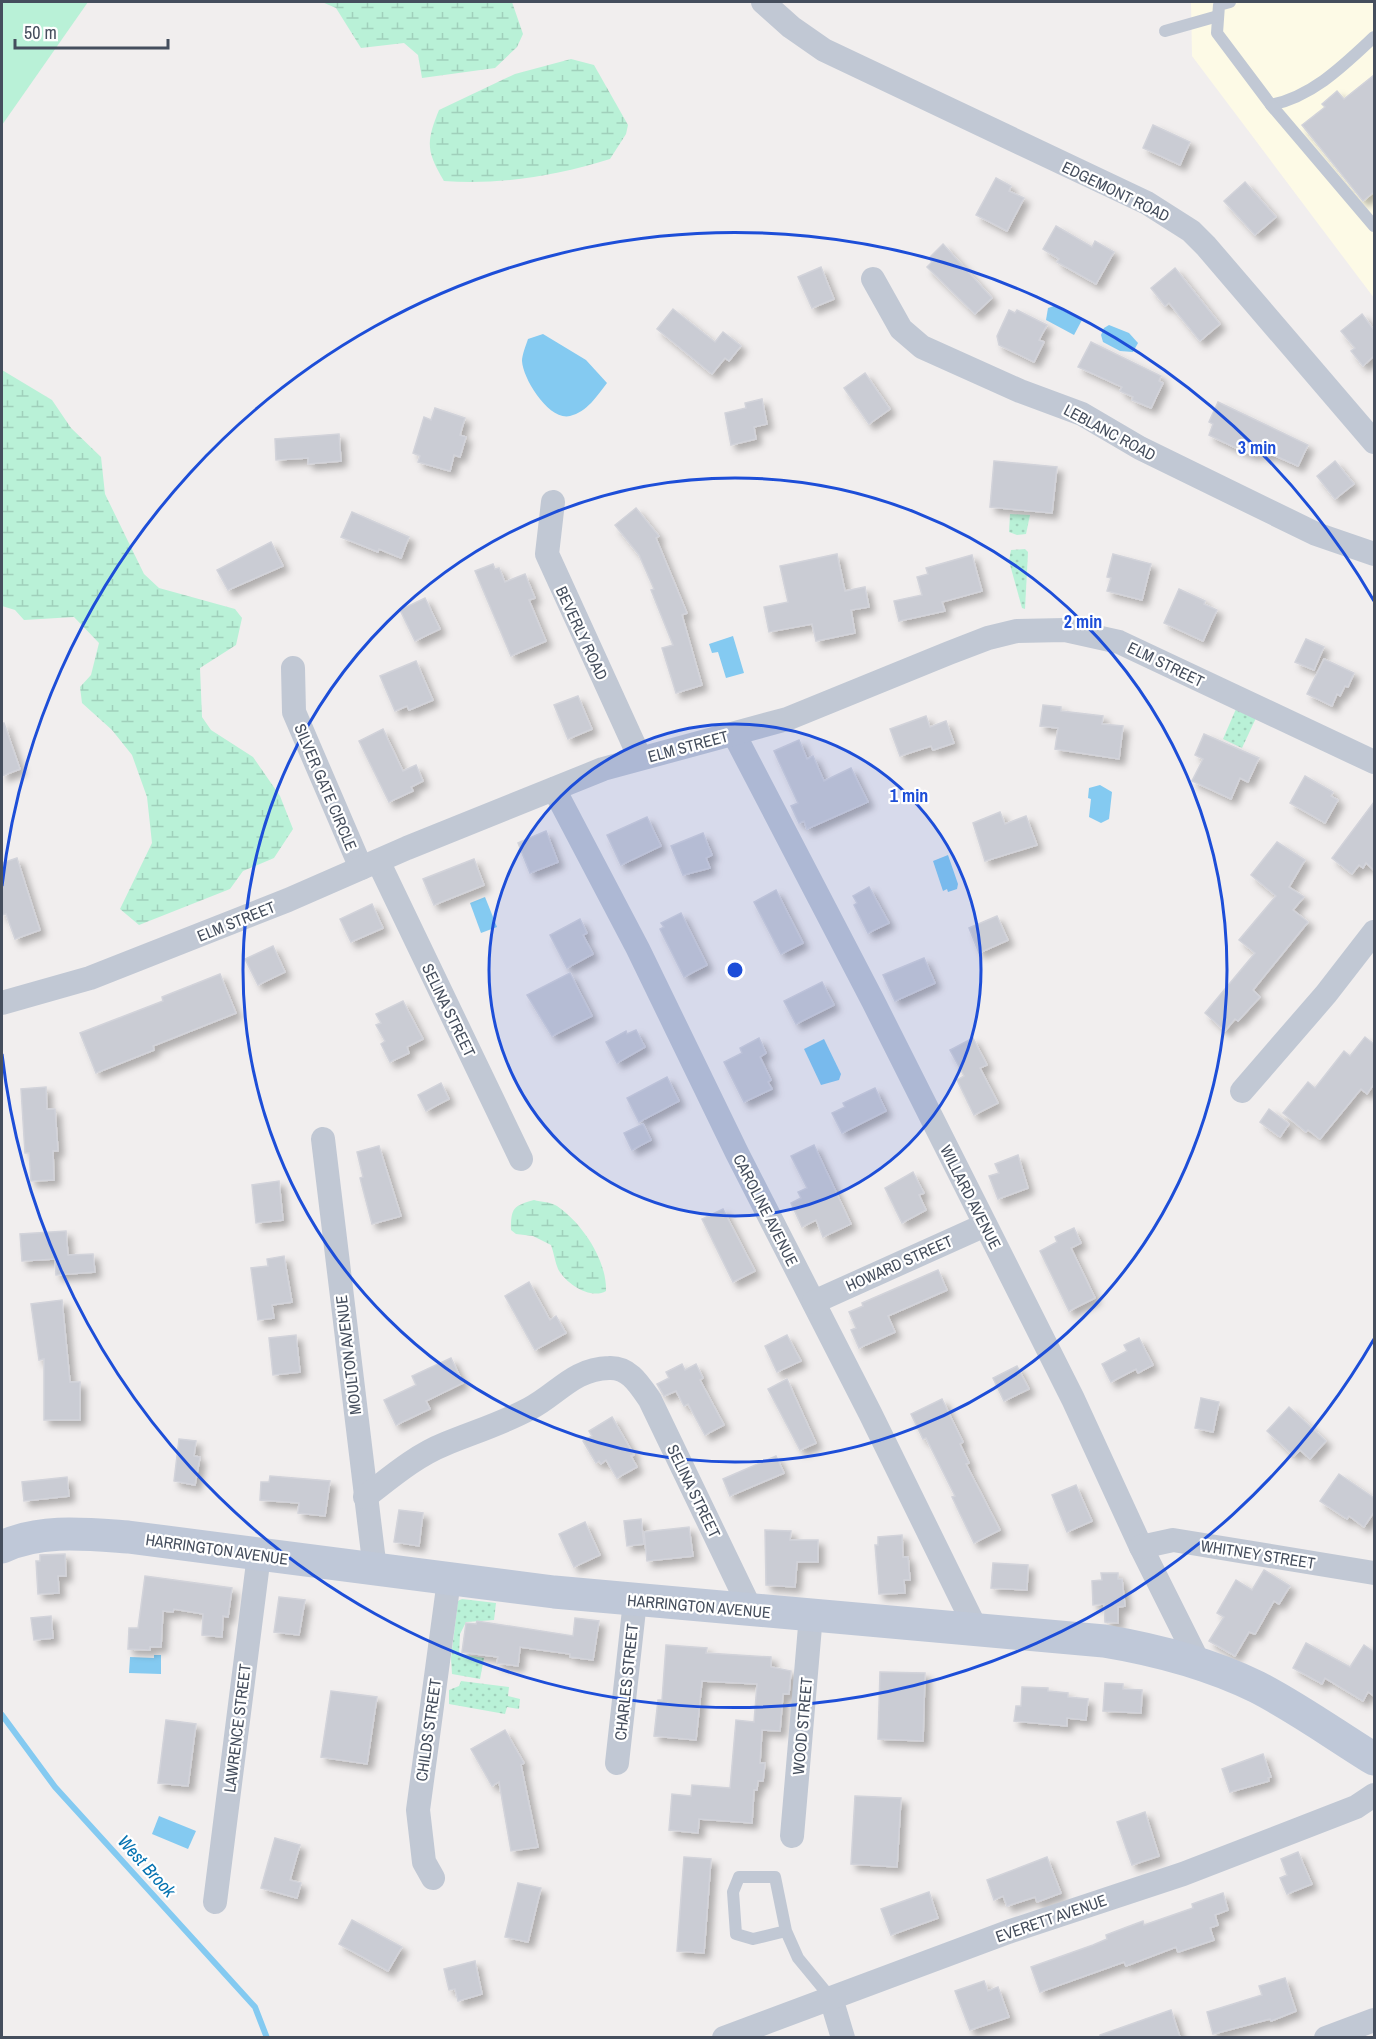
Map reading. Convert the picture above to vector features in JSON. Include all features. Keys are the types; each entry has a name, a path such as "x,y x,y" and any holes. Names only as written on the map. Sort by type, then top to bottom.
{"main road":[{"name":"HARRINGTON AVENUE","path":"2,1546 36,1536 104,1535 175,1542 449,1580 635,1600 1104,1641 1162,1652 1199,1663 1258,1688 1374,1759"}],"street":[{"name":"EDGEMONT ROAD","path":"763,2 790,27 824,50 874,76 1147,203 1191,231 1235,277 1374,442"},
{"name":"LEBLANC ROAD","path":"873,279 901,329 922,347 1020,391 1082,414 1140,448 1316,534 1374,554"},
{"name":"BEVERLY ROAD","path":"553,502 547,554 640,758"},
{"name":"ELM STREET","path":"2,1003 90,978 554,789 640,758 796,716 988,638 1017,632 1048,630 1091,635 1119,642 1374,762"},
{"name":"SILVER GATE CIRCLE","path":"293,668 294,712 370,865"},
{"name":"WILLARD AVENUE","path":"734,734 1073,1399 1141,1547 1199,1663"},
{"name":"CAROLINE AVENUE","path":"554,789 638,949 737,1153 814,1302 977,1631"},
{"name":"SELINA STREET","path":"370,865 520,1160"},
{"path":"1242,1092 1326,994 1374,932"},
{"name":"MOULTON AVENUE","path":"323,1139 375,1570"},
{"name":"HOWARD STREET","path":"814,1302 985,1225"},
{"name":"SELINA STREET","path":"365,1497 404,1467 443,1444 478,1433 533,1407 563,1383 579,1374 610,1368 624,1370 650,1400 751,1610"},
{"name":"WHITNEY STREET","path":"1141,1547 1173,1540 1374,1573"},
{"name":"LAWRENCE STREET","path":"215,1902 259,1555"},
{"name":"CHILDS STREET","path":"433,1878 424,1862 418,1810 449,1580"},
{"name":"CHARLES STREET","path":"617,1763 635,1600"},
{"name":"WOOD STREET","path":"792,1836 812,1616"},
{"name":"EVERETT AVENUE","path":"724,2037 1008,1932 1183,1874 1356,1807 1374,1794"},
{"path":"831,1998 843,2037"},
{"path":"1326,2037 1374,2020"}],"lane":[{"path":"1230,2 1219,5 1217,33 1271,105 1374,226"},
{"path":"1165,31 1218,16"},
{"path":"1271,105 1302,96 1341,68 1374,37"},
{"path":"786,1931 753,1939 736,1934 733,1892 739,1877 775,1877 786,1931 798,1958 831,1998"}],"shaded area":[{"path":"1191,2 1374,2 1374,298 1192,56"}],"green space":[{"path":"2,2 88,2 2,125"},
{"path":"322,2 512,2 523,34 517,47 495,68 422,78 418,55 404,43 361,48 336,8"},
{"path":"571,59 594,65 628,125 626,134 610,159 528,178 486,182 444,181 434,162 430,146 432,130 439,110 515,74"},
{"path":"2,370 52,400 71,428 101,457 105,494 144,574 159,588 235,609 242,618 236,645 200,668 202,717 211,730 253,757 280,796 293,829 274,858 243,871 230,889 139,925 120,909 152,843 147,797 132,755 112,730 82,703 80,687 91,675 99,643 74,617 24,620 15,610 2,606"},
{"path":"1010,514 1030,515 1026,534 1017,535 1009,532"},
{"path":"1025,549 1028,552 1025,609 1022,608 1009,561 1011,550"},
{"path":"1236,709 1256,718 1242,748 1223,739"},
{"path":"534,1200 557,1206 584,1232 598,1255 606,1291 593,1293 579,1289 558,1269 551,1245 533,1236 516,1234 511,1230 513,1212 517,1206"},
{"path":"462,1599 496,1603 494,1620 466,1622 460,1634 459,1654 484,1658 480,1679 452,1674 451,1658 458,1601"},
{"path":"461,1681 509,1687 508,1696 520,1699 519,1709 507,1707 505,1714 449,1704 449,1690 459,1686"}],"water":[{"path":"1054,306 1082,320 1074,335 1046,320 1048,308"},
{"path":"1109,325 1129,333 1138,343 1133,352 1120,351 1103,342 1101,335 1104,328"},
{"path":"543,334 586,360 607,383 591,403 576,414 562,416 546,406 532,388 523,369 523,353 528,339"},
{"path":"733,636 744,673 726,678 718,652 712,653 709,644"},
{"path":"1100,785 1112,792 1109,819 1101,823 1089,817 1091,799 1088,798 1089,788"},
{"path":"948,855 958,884 957,889 948,892 947,889 943,891 933,861"},
{"path":"485,897 497,927 481,933 470,903"},
{"path":"824,1039 841,1074 839,1080 821,1085 804,1049"},
{"path":"154,1655 161,1655 161,1674 129,1673 130,1657 154,1658"},
{"path":"159,1816 196,1831 188,1849 152,1834"}],"building":[{"path":"1374,75 1374,192 1363,201 1302,125 1325,107 1322,104 1337,91 1344,99"},
{"path":"1153,125 1190,142 1180,165 1143,148"},
{"path":"996,178 1011,186 1009,191 1024,198 1007,231 976,215"},
{"path":"1245,182 1276,217 1255,235 1224,201"},
{"path":"1056,226 1092,247 1095,241 1114,252 1096,284 1057,262 1059,259 1043,249"},
{"path":"943,244 992,298 975,314 927,267 932,262 929,258"},
{"path":"821,267 834,299 812,308 798,277"},
{"path":"1175,268 1220,324 1200,341 1169,303 1165,306 1151,288"},
{"path":"673,309 715,342 723,332 741,346 729,361 725,358 712,374 657,329"},
{"path":"1009,310 1015,313 1017,310 1047,325 1039,340 1044,342 1034,362 999,345 997,336"},
{"path":"1362,314 1374,330 1374,356 1363,366 1351,351 1355,348 1341,331"},
{"path":"1091,342 1161,376 1159,381 1163,383 1151,408 1132,400 1133,397 1120,391 1122,387 1078,367"},
{"path":"865,373 890,409 869,424 844,388"},
{"path":"762,399 767,424 754,427 756,439 731,445 725,413 746,408 745,403"},
{"path":"1218,402 1308,445 1298,466 1269,453 1267,456 1257,452 1255,455 1240,450 1209,435 1213,424 1209,422"},
{"path":"435,408 465,418 460,435 466,437 460,457 454,455 450,471 418,462 420,456 413,453 424,417 431,420"},
{"path":"339,434 341,461 308,464 308,458 276,460 275,439"},
{"path":"994,461 1057,467 1052,513 990,507"},
{"path":"1335,461 1354,484 1335,499 1317,476"},
{"path":"636,508 659,536 656,538 687,613 682,615 702,685 676,693 662,648 673,645 651,590 654,589 639,555 615,525"},
{"path":"352,512 409,537 401,558 379,549 378,552 341,537"},
{"path":"271,542 283,566 228,590 217,570"},
{"path":"837,554 845,591 865,587 869,607 851,610 855,633 816,641 812,624 769,632 764,607 788,602 780,566"},
{"path":"1113,554 1151,564 1142,600 1107,591 1111,578 1107,577"},
{"path":"972,555 982,591 942,602 945,611 899,621 894,601 922,595 917,577 928,574 926,568"},
{"path":"493,564 495,569 499,568 505,582 525,574 535,598 529,600 546,641 511,656 475,571"},
{"path":"1179,589 1205,601 1204,604 1217,610 1203,641 1164,623"},
{"path":"425,598 440,629 415,641 400,610"},
{"path":"1306,639 1324,647 1314,670 1295,662"},
{"path":"1324,659 1354,673 1348,687 1345,686 1340,696 1337,694 1332,706 1307,694"},
{"path":"416,661 433,700 409,710 407,706 395,711 380,676"},
{"path":"578,696 592,729 568,739 554,705"},
{"path":"1043,705 1061,707 1061,711 1103,716 1102,724 1123,726 1119,759 1055,749 1058,728 1040,726"},
{"path":"926,716 930,727 946,721 954,743 933,750 931,746 900,756 890,729"},
{"path":"2,723 4,723 20,769 2,776"},
{"path":"383,729 403,771 416,765 423,781 411,787 413,791 389,802 359,741"},
{"path":"1204,734 1259,758 1248,782 1240,778 1231,799 1192,781 1203,759 1195,755"},
{"path":"799,740 807,759 813,756 824,781 851,768 868,802 807,829 804,821 799,823 791,806 798,803 774,751"},
{"path":"1305,776 1333,792 1331,796 1338,800 1325,823 1290,803"},
{"path":"1374,802 1374,870 1366,863 1363,868 1359,865 1352,874 1332,858"},
{"path":"1000,812 1005,824 1026,816 1037,845 985,861 973,823"},
{"path":"647,817 661,846 621,865 607,835"},
{"path":"546,831 558,862 530,873 518,843"},
{"path":"703,833 712,855 706,858 710,868 683,875 671,846"},
{"path":"1277,842 1305,860 1289,887 1304,897 1293,910 1308,922 1253,990 1260,997 1238,1021 1235,1019 1225,1031 1205,1013 1255,953 1239,940 1276,896 1251,875"},
{"path":"17,858 40,930 15,939 6,914 2,915 2,863"},
{"path":"474,859 484,885 434,905 423,879"},
{"path":"869,887 889,923 868,933 854,905 857,903 853,896"},
{"path":"776,890 803,943 781,954 754,902"},
{"path":"372,904 383,928 351,942 340,919"},
{"path":"681,913 707,965 684,977 660,929 664,927 661,923"},
{"path":"997,916 1008,940 979,953 969,928"},
{"path":"580,919 587,933 583,935 593,954 567,968 550,935"},
{"path":"273,946 285,972 258,985 245,959"},
{"path":"924,958 935,983 895,1001 883,975"},
{"path":"570,973 592,1016 552,1036 527,995"},
{"path":"220,974 236,1013 153,1046 154,1050 96,1073 80,1033 163,1001 162,997"},
{"path":"822,982 834,1005 796,1024 784,1001"},
{"path":"403,1001 423,1039 407,1047 409,1053 390,1062 381,1044 385,1041 376,1025 381,1023 376,1014"},
{"path":"636,1030 645,1047 617,1063 606,1042 626,1031 627,1034"},
{"path":"1365,1037 1374,1044 1374,1084 1367,1094 1361,1089 1320,1139 1308,1130 1306,1132 1283,1113 1308,1082 1315,1088 1344,1051 1350,1056"},
{"path":"759,1038 766,1053 760,1057 771,1080 768,1082 772,1089 744,1102 724,1062 742,1053 740,1048"},
{"path":"973,1038 987,1065 980,1068 998,1103 974,1115 957,1080 964,1076 950,1050"},
{"path":"667,1077 679,1101 639,1122 627,1098"},
{"path":"441,1083 449,1099 426,1111 418,1095"},
{"path":"46,1087 47,1109 55,1109 58,1151 53,1151 54,1180 31,1181 29,1153 25,1153 21,1089"},
{"path":"875,1088 886,1111 842,1133 832,1113 845,1107 843,1103"},
{"path":"1269,1109 1289,1124 1280,1137 1260,1122"},
{"path":"643,1124 651,1140 632,1150 624,1133"},
{"path":"814,1145 851,1224 823,1237 816,1220 802,1227 791,1203 801,1198 798,1192 807,1188 791,1156"},
{"path":"379,1146 401,1216 372,1224 360,1178 363,1177 357,1152"},
{"path":"1018,1155 1028,1188 998,1199 989,1176 999,1173 995,1164"},
{"path":"913,1172 924,1193 919,1195 926,1210 902,1223 885,1188"},
{"path":"279,1181 283,1220 256,1223 252,1185"},
{"path":"723,1209 755,1271 733,1282 702,1219"},
{"path":"1074,1228 1081,1243 1071,1248 1095,1298 1069,1311 1040,1251 1057,1242 1055,1237"},
{"path":"66,1231 68,1255 93,1254 95,1272 56,1275 55,1259 22,1261 20,1234"},
{"path":"284,1256 292,1302 272,1305 274,1318 258,1320 251,1268 268,1266 267,1259"},
{"path":"938,1270 947,1290 888,1316 895,1332 859,1348 851,1330 856,1328 849,1312 863,1306 862,1303"},
{"path":"529,1282 550,1320 556,1316 566,1333 535,1350 505,1296"},
{"path":"62,1300 70,1382 80,1382 80,1420 44,1420 44,1359 39,1360 31,1304"},
{"path":"296,1335 300,1372 273,1375 269,1338"},
{"path":"787,1335 801,1361 777,1372 765,1346"},
{"path":"1139,1338 1153,1365 1138,1373 1136,1369 1111,1382 1102,1364 1127,1351 1124,1345"},
{"path":"451,1358 463,1383 426,1401 430,1409 396,1425 384,1400 416,1385 412,1376"},
{"path":"682,1364 685,1370 696,1364 703,1378 700,1380 724,1425 705,1435 688,1404 684,1406 676,1391 664,1396 657,1384 669,1378 666,1372"},
{"path":"1017,1366 1029,1389 1004,1401 993,1378"},
{"path":"787,1379 816,1443 800,1450 768,1389"},
{"path":"1201,1398 1219,1402 1213,1432 1195,1428"},
{"path":"942,1399 963,1442 960,1444 969,1463 966,1464 1000,1530 974,1543 952,1497 955,1496 926,1438 923,1439 911,1414"},
{"path":"1289,1407 1326,1441 1310,1459 1300,1450 1294,1456 1267,1431"},
{"path":"612,1417 634,1455 631,1456 637,1467 617,1478 606,1460 601,1464 599,1461 596,1463 583,1441 592,1436 589,1431"},
{"path":"179,1439 196,1441 194,1456 200,1457 195,1485 174,1481"},
{"path":"776,1456 784,1473 730,1496 723,1479"},
{"path":"1339,1474 1374,1498 1374,1512 1364,1527 1349,1516 1347,1519 1320,1501"},
{"path":"270,1476 330,1481 325,1516 298,1513 299,1503 260,1500 261,1482 269,1482"},
{"path":"67,1477 69,1496 24,1501 22,1482"},
{"path":"1076,1485 1092,1521 1067,1532 1052,1495"},
{"path":"399,1510 423,1513 419,1546 394,1542"},
{"path":"641,1519 644,1544 627,1546 624,1521"},
{"path":"585,1522 600,1555 574,1567 559,1534"},
{"path":"689,1527 693,1556 647,1561 644,1532"},
{"path":"765,1530 791,1531 790,1540 818,1540 818,1562 797,1562 795,1587 766,1585"},
{"path":"902,1535 903,1557 908,1557 910,1580 904,1580 905,1593 879,1594 875,1545 878,1545 878,1537"},
{"path":"65,1554 66,1576 58,1576 59,1593 38,1594 36,1561 40,1561 40,1555"},
{"path":"993,1563 1028,1565 1027,1590 991,1588"},
{"path":"1264,1570 1290,1586 1279,1604 1274,1601 1255,1634 1249,1632 1235,1656 1209,1641 1224,1617 1217,1613 1236,1580 1252,1590"},
{"path":"1101,1573 1118,1573 1118,1579 1122,1579 1125,1606 1118,1607 1118,1623 1105,1622 1104,1604 1093,1605 1092,1581 1102,1580"},
{"path":"145,1576 232,1588 228,1617 223,1616 222,1637 202,1635 203,1614 174,1609 173,1612 163,1611 161,1647 150,1647 150,1650 128,1649 129,1628 138,1628"},
{"path":"279,1597 305,1600 299,1635 274,1632"},
{"path":"51,1616 53,1638 34,1640 31,1618"},
{"path":"575,1618 599,1621 593,1660 570,1657 570,1654 520,1647 518,1666 497,1663 498,1657 462,1652 466,1623 476,1624 477,1621 573,1636"},
{"path":"1306,1643 1350,1667 1364,1645 1374,1652 1374,1696 1368,1692 1363,1701 1325,1678 1322,1684 1293,1668"},
{"path":"666,1645 707,1648 706,1653 771,1657 771,1667 791,1671 789,1694 783,1694 780,1731 762,1730 760,1763 765,1763 763,1781 758,1781 757,1790 754,1790 752,1823 699,1819 698,1833 669,1830 672,1794 691,1796 692,1785 730,1788 736,1720 754,1722 757,1684 702,1681 696,1740 654,1736 658,1700 662,1700"},
{"path":"880,1672 925,1673 923,1741 878,1739"},
{"path":"1105,1683 1123,1684 1123,1689 1142,1690 1141,1713 1103,1711"},
{"path":"1022,1687 1048,1688 1048,1691 1068,1693 1068,1697 1088,1699 1086,1720 1067,1718 1067,1726 1014,1721 1016,1706 1021,1706"},
{"path":"331,1691 377,1697 367,1764 321,1757"},
{"path":"166,1720 196,1724 188,1786 158,1783"},
{"path":"505,1730 524,1763 521,1765 538,1847 511,1851 499,1782 492,1786 471,1749"},
{"path":"1263,1754 1271,1777 1268,1778 1269,1781 1230,1792 1222,1769"},
{"path":"855,1796 901,1798 897,1867 851,1864"},
{"path":"1145,1812 1159,1856 1132,1865 1117,1822"},
{"path":"275,1838 300,1845 290,1880 301,1883 297,1898 261,1888"},
{"path":"1298,1852 1312,1884 1287,1894 1280,1878 1287,1875 1281,1859"},
{"path":"684,1857 711,1859 704,1953 677,1951"},
{"path":"1047,1857 1061,1893 1037,1902 1035,1897 1007,1906 1003,1896 994,1900 987,1880"},
{"path":"518,1883 541,1888 528,1942 505,1937"},
{"path":"929,1892 938,1918 891,1935 881,1909"},
{"path":"1223,1893 1228,1910 1215,1915 1218,1925 1210,1928 1214,1940 1178,1952 1176,1947 1126,1966 1124,1962 1040,1992 1031,1967 1093,1945 1107,1939 1106,1935 1143,1921 1144,1925 1193,1908 1192,1904"},
{"path":"352,1920 402,1947 388,1971 339,1944"},
{"path":"475,1961 482,1994 458,2001 455,1989 449,1990 444,1969"},
{"path":"1285,1978 1296,2011 1271,2021 1270,2019 1213,2034 1207,2012 1262,1995 1259,1986"},
{"path":"984,1981 988,1991 998,1987 1009,2017 970,2030 955,1991"},
{"path":"1171,2010 1180,2037 1100,2037 1100,2035"}],"waterway":[{"name":"West Brook","path":"2,1715 55,1787 255,2007 267,2038"}]}
